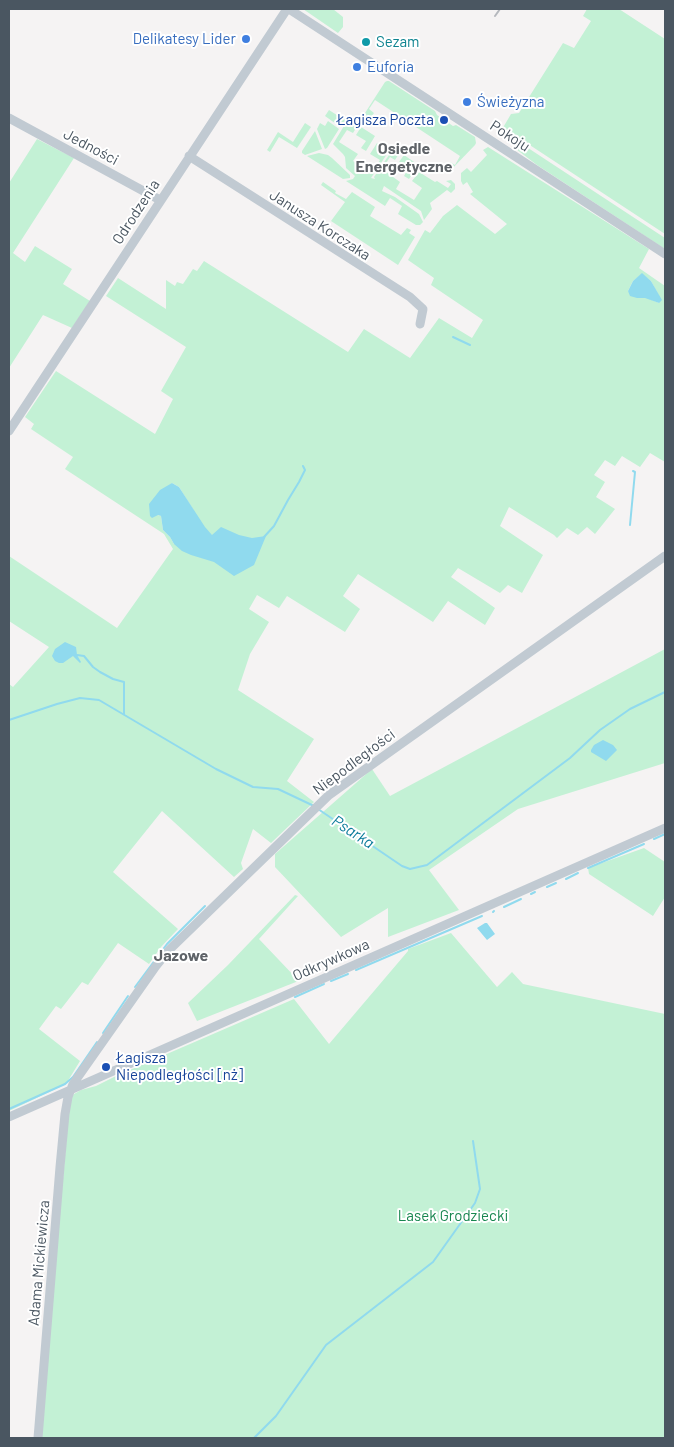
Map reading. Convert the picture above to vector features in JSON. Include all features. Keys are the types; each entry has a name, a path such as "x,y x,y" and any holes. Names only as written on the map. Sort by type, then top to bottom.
{"street":[{"name":"Odrodzenia","path":"9,431 189,156 288,9"},
{"name":"Pokoju","path":"288,9 665,254"},
{"name":"Jedności","path":"9,118 160,200"},
{"name":"Janusza Korczaka","path":"189,156 410,297 423,309 420,324"},
{"name":"Niepodległości","path":"70,1090 169,950 321,803 336,790 665,556"},
{"name":"Odkrywkowa","path":"9,1117 665,828"},
{"name":"Adama Mickiewicza","path":"38,1438 65,1114 70,1090"}],"green space":[{"path":"303,9 333,9 343,17 343,27 338,33"},
{"path":"587,9 619,9 665,39 665,234 513,134 501,131 511,114 519,113 563,43 574,48 591,21 583,16"},
{"path":"387,81 435,111 437,115 453,126 456,125 475,137 475,145 450,171 444,170 450,162 455,165 460,156 375,100 369,109 374,113 368,121 365,119 365,113"},
{"path":"329,110 350,121 339,126 325,116"},
{"path":"328,121 339,129 325,149 317,129 320,123 325,126"},
{"path":"305,123 311,127 297,148 279,137 270,152 267,150 278,132 293,142"},
{"path":"348,124 358,125 353,133 347,130 339,142 358,154 353,161 371,173 380,160 370,154 377,143 389,151 371,178 375,179 374,177 391,152 393,154 400,152 395,160 390,157 382,169 400,182 396,189 414,200 422,188 412,181 419,172 448,188 451,184 446,181 451,180 455,184 455,189 451,193 447,190 430,203 432,209 424,220 421,211 384,186 382,191 395,197 419,214 423,222 420,225 416,225 398,214 402,206 390,198 385,206 346,181 353,179 355,176 346,168 345,157 333,144 344,126"},
{"path":"361,127 375,136 366,151 361,148 366,141 356,135"},
{"path":"315,131 322,149 305,155 302,151"},
{"path":"37,139 74,158 13,253 25,262 35,246 72,269 63,284 90,301 72,328 43,315 9,368 9,183"},
{"path":"522,144 665,238 665,249 537,165 512,146"},
{"path":"488,147 649,249 639,268 665,286 665,462 650,453 640,467 622,456 615,466 605,460 594,475 605,482 596,497 615,509 595,534 587,527 578,535 567,528 557,538 509,507 500,526 543,555 522,593 508,585 500,593 458,568 451,577 495,608 485,625 448,601 433,622 358,574 343,596 360,609 345,632 287,596 279,608 257,595 249,609 269,622 250,654 238,690 314,739 287,781 314,802 271,843 253,829 241,863 243,869 234,877 162,811 113,872 178,929 161,947 149,964 118,943 88,985 82,982 61,1009 56,1006 39,1029 80,1061 66,1084 9,1111 9,684 13,687 49,647 9,621 9,556 117,628 173,549 164,534 65,469 73,457 31,429 34,424 25,417 56,371 155,434 173,399 161,391 186,347 106,296 118,278 166,309 166,280 175,286 177,282 183,284 193,269 197,271 204,261 348,352 364,329 410,358 439,318 472,338 483,320 431,285 434,278 408,260 425,230 430,233 443,216 457,205 495,234 507,224 470,194 473,192 467,182 463,185 461,181 461,173 467,168 471,172 487,155 483,150","holes":["642,274 651,281 659,296 659,303 628,291 633,281","172,483 179,487 194,511 174,544 163,530 161,516 158,515"]},
{"path":"319,153 332,158 350,175 350,178 343,179 307,156"},
{"path":"404,155 417,164 409,179 404,176 408,169 399,162"},
{"path":"323,182 336,191 335,193 346,199 352,192 375,207 370,216 401,235 407,228 411,230 409,233 415,237 398,265 331,221 345,202 321,185"},
{"path":"665,649 665,763 518,809 429,870 459,910 388,937 388,908 341,937 275,867 275,854 372,769 390,796"},
{"path":"644,848 665,862 665,897 653,916 589,874 588,868"},
{"path":"295,895 298,896 259,939 298,980 301,980 197,1021 188,1003 228,965"},
{"name":"Lasek Grodziecki","path":"451,933 497,987 512,972 523,984 665,1014 665,1438 40,1438 69,1111 74,1094 294,999 329,1044 408,949"}],"water":[{"path":"642,273 651,281 662,300 659,303 645,298 630,296 628,291 633,281"},
{"path":"172,483 179,487 212,535 221,527 239,535 252,538 266,536 254,565 234,576 214,562 182,551 174,544 163,530 161,516 158,515 152,518 150,516 149,504 160,490"},
{"path":"65,642 76,647 80,663 73,656 63,663 55,661 52,656 55,649"},
{"path":"603,740 613,745 617,750 606,761 591,752 594,745"},
{"path":"485,923 495,934 487,940 477,928"}],"waterway":[{"path":"453,337 470,345"},
{"path":"264,537 274,526 299,482 305,470 303,466"},
{"path":"630,525 635,472 633,471"},
{"path":"77,655 84,656 100,672 124,682 124,714"},
{"name":"Psarka","path":"318,809 402,866 410,869 427,865 570,758 600,730 630,709 665,692"},
{"name":"Psarka","path":"9,720 80,698 99,700 216,769 253,787 278,789 314,806"},
{"path":"654,839 665,834"},
{"path":"588,868 644,844"},
{"path":"566,879 578,873"},
{"path":"547,887 556,883"},
{"path":"531,894 535,892"},
{"path":"504,907 521,899"},
{"path":"135,987 167,944 205,906"},
{"path":"356,970 482,916"},
{"path":"331,981 348,974"},
{"path":"295,997 324,984"},
{"path":"103,1033 128,996"},
{"path":"9,1109 65,1084 73,1077 97,1042"},
{"path":"254,1438 276,1416 326,1345 433,1262 475,1203 480,1189 473,1141"}],"railway":[{"path":"495,16 500,9"}],"place":[{"name":"Delikatesy Lider","path":"246,39"},
{"name":"Sezam","path":"366,42"},
{"name":"Euforia","path":"357,67"},
{"name":"Świeżyzna","path":"467,102"},
{"name":"Łagisza Poczta","path":"444,120"},
{"name":"Łagisza Niepodległości [nż]","path":"106,1067"}],"district":[{"name":"Osiedle Energetyczne","path":"404,158"},
{"name":"Jazowe","path":"181,956"}]}
